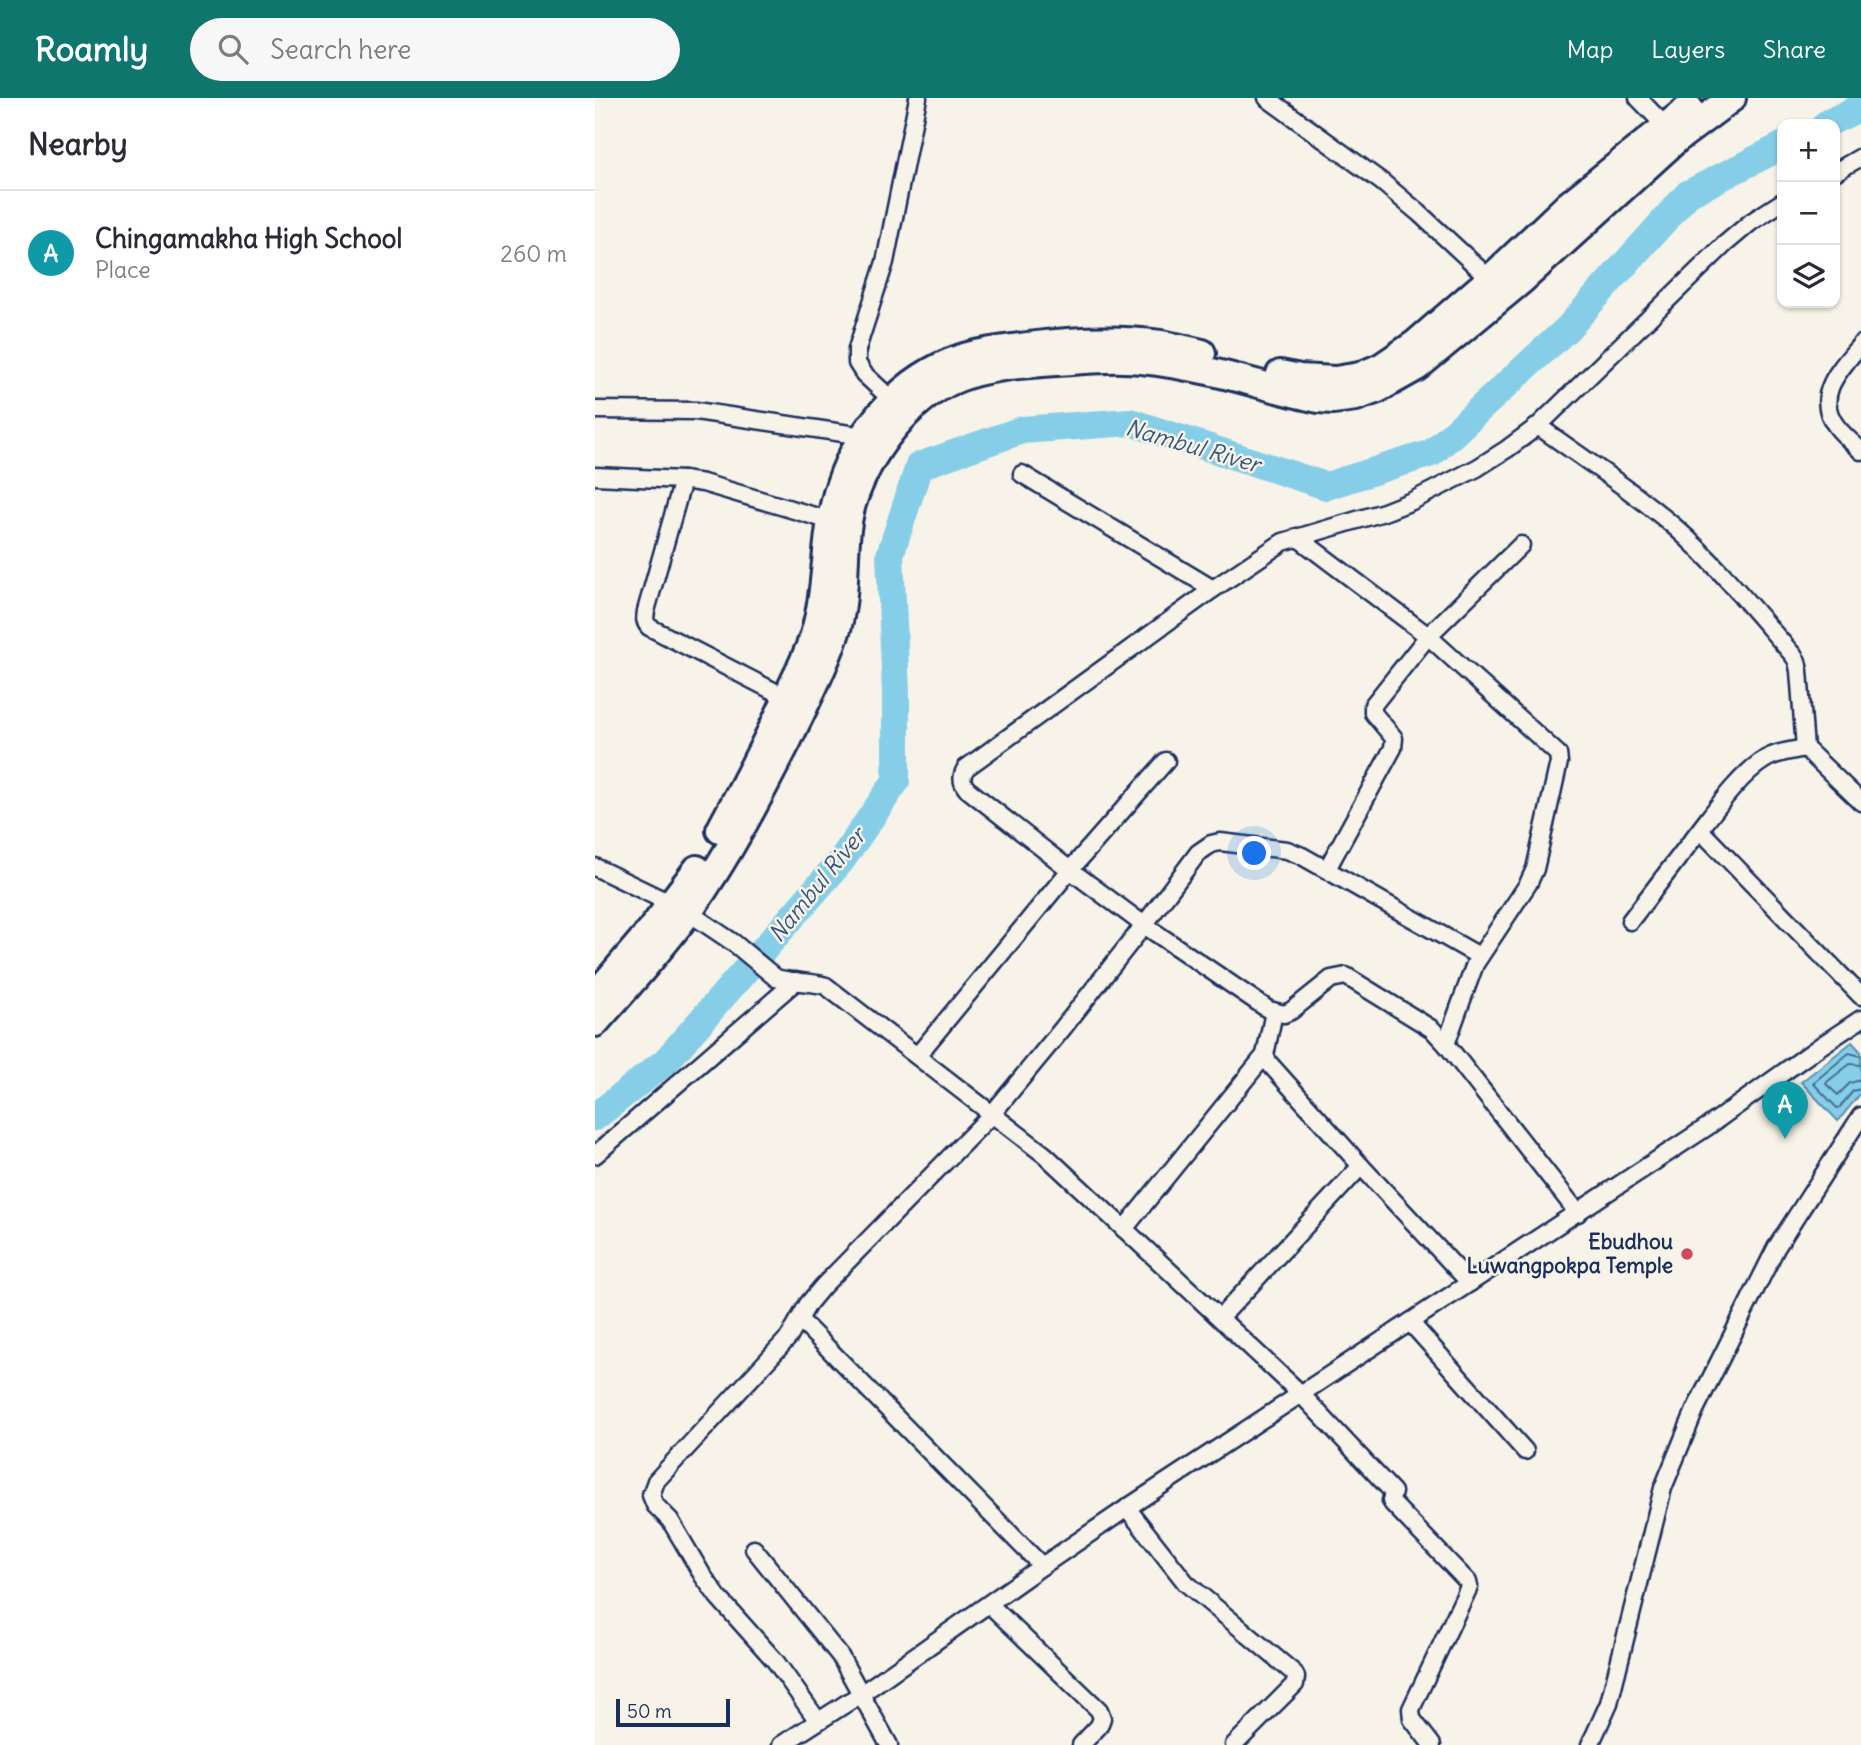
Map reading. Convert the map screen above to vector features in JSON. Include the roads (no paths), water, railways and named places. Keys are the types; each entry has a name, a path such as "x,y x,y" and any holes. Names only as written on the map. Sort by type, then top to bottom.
{"highway":[{"path":"595,1023 651,959 679,908 691,879 758,760 813,637 839,523 874,453 912,408 941,387 966,375 1002,368 1110,358 1189,367 1319,399 1356,397 1378,389 1417,367 1522,280 1702,98"},
{"path":"595,996 679,908 729,849 755,805 809,697 839,624 842,599 839,486 850,456 871,425 909,386 960,359 1002,349 1093,340 1162,344 1300,379 1335,380 1360,376 1381,367 1415,344 1490,279 1567,206 1671,132 1732,98"}],"street":[{"path":"1267,98 1382,182 1490,279"},
{"path":"1638,98 1671,132"},
{"path":"893,401 864,374 857,363 856,349 885,262 913,99"},
{"path":"1840,169 1861,157"},
{"path":"1577,1213 1446,1044 1431,1029 1346,976 1332,979 1291,1011 1284,1014 1269,1010 1144,925 1070,870 967,789 963,785 963,772 1213,589 1283,542 1412,501 1477,468 1507,449 1538,426 1725,244 1777,205"},
{"path":"1861,344 1829,386 1827,406 1835,425 1861,451"},
{"path":"595,410 696,411 863,436"},
{"path":"1538,426 1677,529 1793,655 1798,666 1805,748 1861,802"},
{"path":"1022,474 1213,589"},
{"path":"595,476 703,483 839,523"},
{"path":"683,480 646,611 646,623 649,627 787,698"},
{"path":"1297,537 1429,636 1558,754 1559,762 1535,869 1528,884 1479,956 1446,1044"},
{"path":"1327,869 1393,748 1394,738 1373,713 1373,705 1429,636 1521,545"},
{"path":"1630,921 1724,799 1760,762 1775,754 1805,748"},
{"path":"917,1056 1070,870 1166,761"},
{"path":"1700,830 1861,996"},
{"path":"818,1721 776,1662 718,1597 670,1520 655,1506 651,1495 656,1481 789,1337 808,1304 823,1286 992,1114 1063,1028 1198,853 1211,844 1220,842 1287,850 1327,869 1479,956"},
{"path":"595,867 679,908 734,943 776,978 826,986 1045,1155 1301,1394 1393,1492 1393,1504 1468,1582 1469,1587 1411,1709 1412,1719 1432,1745"},
{"path":"595,1155 796,981"},
{"path":"1124,1229 1265,1055 1274,1012"},
{"path":"781,1745 861,1694 1127,1508 1707,1127 1861,1019"},
{"path":"1265,1055 1270,1065 1360,1166 1470,1283"},
{"path":"1590,1745 1609,1703 1663,1488 1695,1410 1776,1248 1861,1116"},
{"path":"1220,1318 1360,1166"},
{"path":"800,1320 1042,1566"},
{"path":"1410,1322 1525,1451"},
{"path":"1127,1508 1186,1583 1296,1677 1295,1685 1234,1745"},
{"path":"754,1549 840,1656 889,1745"},
{"path":"989,1604 1098,1710 1101,1718 1099,1726 1081,1745"}],"water":[{"path":"1852,1042 1861,1052 1861,1093 1838,1121 1801,1082"}],"waterway":[{"name":"Nambul River","path":"1836,119 1861,107"},
{"name":"Nambul River","path":"595,1117 666,1061 841,861 896,781 896,693 890,555 919,466 1022,430 1130,422 1326,486 1432,453 1567,329 1688,194 1777,149"}],"place":[{"name":"Chingamakha High School","path":"1785,1139"},
{"name":"Ebudhou Luwangpokpa Temple","path":"1687,1254"}]}
